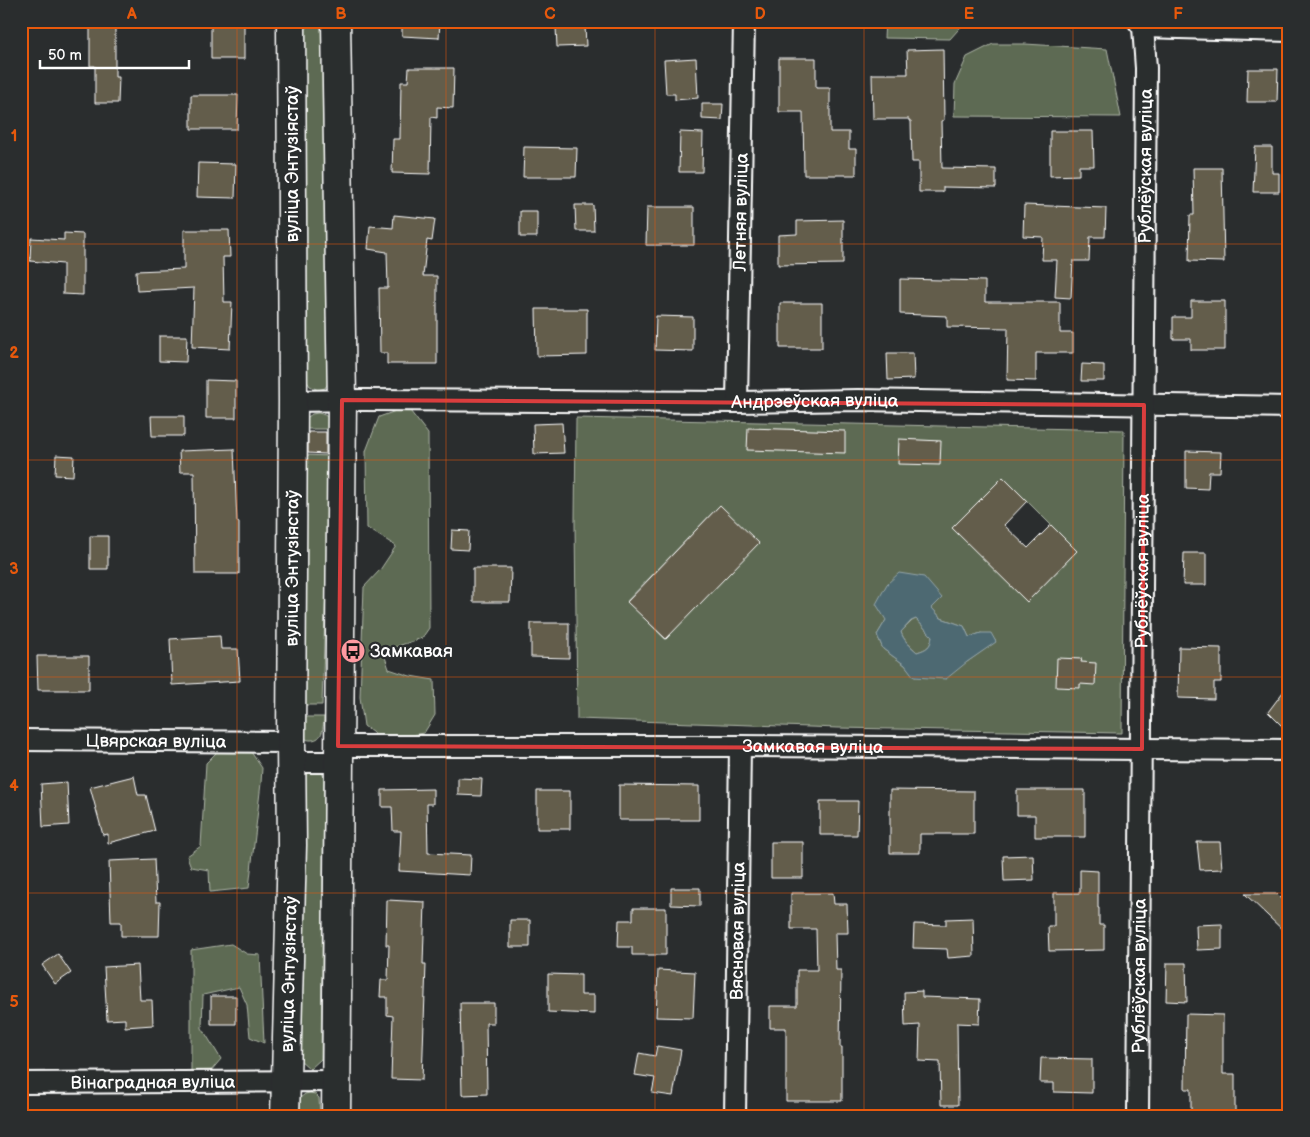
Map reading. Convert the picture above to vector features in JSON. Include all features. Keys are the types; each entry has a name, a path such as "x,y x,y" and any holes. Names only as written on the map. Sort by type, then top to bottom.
{"street":[{"name":"вуліца Энтузіястаў","path":"285,1116 292,845 292,21"},
{"path":"336,21 342,400 336,1116"},
{"name":"Летняя вуліца","path":"737,402 744,21"},
{"path":"1140,24 1289,31"},
{"name":"Рублёўская вуліца","path":"1138,1116 1146,68 1140,24"},
{"name":"Андрэеўская вуліца","path":"293,400 737,402 858,400 1289,407"},
{"name":"Цвярская вуліца","path":"21,740 338,754"},
{"name":"Замкавая вуліца","path":"338,754 740,746 1289,750"},
{"name":"Вясновая вуліца","path":"735,1116 740,746"},
{"name":"Вінаградная вуліца","path":"21,1083 336,1081"}],"highlighted area":[{"path":"342,400 1144,405 1142,749 338,746"}],"green space":[{"path":"304,21 326,21 330,380 325,388 318,390 310,386 306,380"},
{"path":"885,21 966,21 950,39 884,38"},
{"path":"993,44 1107,49 1121,117 954,116 955,84 967,57"},
{"path":"407,407 428,434 429,628 422,638 383,651 389,669 410,676 434,680 435,715 424,733 381,739 364,726 360,697 364,587 380,570 396,546 367,528 366,451 379,417"},
{"path":"318,413 328,418 331,429 303,429 304,420 312,414"},
{"path":"576,418 1124,430 1122,733 839,728 577,719","holes":["1003,477 1077,551 1027,602 953,528","720,505 666,639 627,601","932,608 941,618 964,626 969,637 981,633 996,641 967,662 915,677 905,665 883,649 877,635 886,620"]},
{"path":"303,455 330,456 322,705 302,705"},
{"path":"916,619 932,636 928,647 917,652 905,640 901,632"},
{"path":"301,717 324,717 322,732 318,738 308,740 305,738"},
{"path":"220,749 251,752 262,768 261,783 249,888 210,892 209,870 191,867 187,856 201,846 206,763"},
{"path":"308,771 321,771 324,777 321,1059 310,1069 299,1059 303,775"},
{"path":"231,944 247,954 260,955 264,1043 250,1037 247,1005 239,987 203,995 202,1028 221,1059 210,1072 191,1071 191,950"},
{"path":"310,1093 315,1094 319,1098 320,1116 300,1116 300,1098"}],"water":[{"path":"899,573 924,577 942,598 932,608 941,618 964,626 969,637 981,633 991,633 996,642 946,679 914,677 905,665 883,649 877,635 886,620 876,604 887,584","holes":["916,619 932,636 928,647 917,652 905,641 901,632 911,621"]}],"building":[{"path":"211,21 244,21 244,59 211,59"},
{"path":"402,21 440,21 439,38 402,36"},
{"path":"585,26 586,46 557,47 556,27"},
{"path":"90,27 115,27 115,77 119,77 118,103 95,103 95,66 90,66"},
{"path":"943,49 944,120 941,121 942,168 996,169 996,188 943,187 943,192 919,192 919,162 912,162 911,121 909,119 873,119 872,74 908,74 907,50"},
{"path":"696,58 698,98 675,100 675,94 666,94 664,60"},
{"path":"779,58 816,58 816,88 830,88 830,132 849,132 849,149 856,149 856,175 804,175 803,112 779,112"},
{"path":"409,68 454,68 453,108 437,107 437,118 431,117 430,174 392,173 393,139 400,139 401,82 408,82"},
{"path":"1248,69 1278,69 1277,102 1247,102"},
{"path":"191,95 238,95 237,129 191,129"},
{"path":"702,104 723,104 722,120 702,119"},
{"path":"1050,131 1093,131 1094,166 1079,166 1079,175 1050,176"},
{"path":"680,132 703,133 702,172 679,172"},
{"path":"524,147 577,148 576,177 523,177"},
{"path":"1255,147 1272,147 1272,173 1279,173 1279,192 1253,192"},
{"path":"198,163 236,164 235,198 197,197"},
{"path":"1193,168 1222,168 1224,262 1189,261 1190,215 1194,215"},
{"path":"575,205 593,205 594,231 576,231"},
{"path":"1024,205 1106,208 1105,237 1090,237 1089,261 1073,261 1071,298 1055,297 1057,260 1042,260 1043,237 1023,236"},
{"path":"647,207 694,207 694,245 646,245"},
{"path":"520,211 537,211 537,237 520,237"},
{"path":"394,215 435,219 432,241 427,240 423,276 437,276 437,364 387,364 387,353 380,353 379,288 388,288 387,252 368,249 370,226 393,228"},
{"path":"843,220 843,264 778,265 778,235 797,234 797,221"},
{"path":"184,230 229,230 230,257 223,257 224,302 232,302 230,349 192,347 194,288 137,291 136,271 184,269"},
{"path":"64,233 83,234 83,295 63,294 63,264 30,261 31,238 64,240"},
{"path":"900,279 985,281 985,302 1060,302 1060,333 1073,333 1073,353 1036,353 1036,381 1007,380 1008,328 947,327 947,316 900,314"},
{"path":"1191,301 1225,301 1225,350 1191,350 1191,339 1173,339 1173,317 1191,317"},
{"path":"780,303 822,303 822,348 780,348"},
{"path":"536,309 587,309 587,355 537,356"},
{"path":"656,316 693,317 693,351 655,350"},
{"path":"159,336 187,336 186,362 159,361"},
{"path":"887,353 913,353 914,379 888,380"},
{"path":"1082,364 1104,365 1104,381 1081,381"},
{"path":"206,380 236,381 236,418 206,418"},
{"path":"151,416 184,416 184,436 152,436"},
{"path":"562,423 564,453 534,454 533,424"},
{"path":"748,428 845,431 845,453 747,450"},
{"path":"308,432 326,432 326,454 308,453"},
{"path":"899,439 941,441 940,465 898,464"},
{"path":"234,449 237,522 239,522 239,574 195,574 194,472 180,472 179,451"},
{"path":"1186,451 1221,452 1220,472 1209,472 1208,489 1186,488"},
{"path":"56,455 74,456 73,476 55,475"},
{"path":"1003,477 1027,501 1004,525 1028,548 1051,525 1077,551 1027,602 952,528"},
{"path":"720,505 759,543 666,639 627,602"},
{"path":"452,530 469,531 468,550 451,549"},
{"path":"90,536 108,536 108,569 90,569"},
{"path":"1184,553 1206,553 1206,585 1183,585"},
{"path":"473,568 511,568 510,602 473,602"},
{"path":"531,623 569,623 569,658 531,657"},
{"path":"220,636 221,649 238,649 240,681 172,685 170,639"},
{"path":"1179,647 1221,648 1221,682 1214,682 1214,699 1178,698"},
{"path":"37,656 89,656 89,690 38,690"},
{"path":"1057,658 1082,659 1081,662 1096,663 1095,685 1080,684 1080,688 1056,687"},
{"path":"1289,684 1289,733 1268,712"},
{"path":"134,776 138,795 146,795 155,831 108,843 108,834 103,835 90,787"},
{"path":"458,778 482,779 481,796 458,795"},
{"path":"67,782 69,825 43,827 41,784"},
{"path":"619,785 699,786 699,820 619,820"},
{"path":"433,789 433,804 427,804 428,853 471,855 470,875 399,871 401,831 393,831 392,807 382,807 382,790"},
{"path":"890,790 974,791 974,834 920,834 920,853 890,853"},
{"path":"1017,790 1085,790 1085,837 1035,837 1035,815 1017,815"},
{"path":"537,791 570,791 570,829 537,829"},
{"path":"820,801 858,801 857,835 820,835"},
{"path":"771,842 803,842 803,878 771,878"},
{"path":"1197,842 1220,842 1222,869 1200,870"},
{"path":"1033,855 1034,880 1004,881 1003,856"},
{"path":"154,859 156,902 160,902 159,936 121,936 121,922 111,922 109,861"},
{"path":"1080,870 1098,871 1099,925 1104,925 1104,950 1049,951 1048,926 1054,926 1054,893 1080,893"},
{"path":"671,888 700,888 700,906 671,905"},
{"path":"791,893 833,893 834,904 847,904 848,933 835,933 836,970 841,970 840,1047 842,1047 842,1101 786,1101 786,1028 770,1028 770,1006 797,1006 797,970 817,970 816,929 791,929"},
{"path":"1245,894 1277,894 1289,906 1289,936"},
{"path":"387,900 425,902 423,964 426,964 422,1080 391,1079 393,1016 387,1015 387,997 380,997 381,980 388,980 389,945 386,945"},
{"path":"633,908 666,908 666,955 632,955 632,947 618,947 619,920 633,920"},
{"path":"973,918 974,956 948,958 947,949 913,948 914,924 946,925 946,919"},
{"path":"510,920 530,920 530,947 510,947"},
{"path":"1222,924 1222,949 1197,950 1196,925"},
{"path":"58,954 71,973 55,984 42,965"},
{"path":"1167,963 1186,963 1187,1002 1166,1001"},
{"path":"138,965 140,1000 152,1000 153,1025 125,1027 125,1019 107,1020 104,967"},
{"path":"658,970 695,972 693,1018 656,1017"},
{"path":"548,974 581,975 581,995 594,995 594,1014 548,1012"},
{"path":"922,991 922,997 980,999 979,1024 957,1023 958,1105 941,1105 940,1062 919,1061 920,1025 905,1026 904,992"},
{"path":"211,996 236,996 236,1024 211,1024"},
{"path":"460,1003 494,1003 494,1023 486,1023 487,1094 462,1095"},
{"path":"1186,1014 1223,1015 1223,1074 1235,1074 1235,1116 1191,1116 1191,1089 1185,1089"},
{"path":"657,1046 681,1050 673,1096 652,1093 655,1078 635,1075 639,1053 655,1056"},
{"path":"1041,1058 1092,1059 1092,1093 1054,1092 1054,1083 1040,1083"}],"place":[{"name":"Замкавая","path":"353,651"}]}
